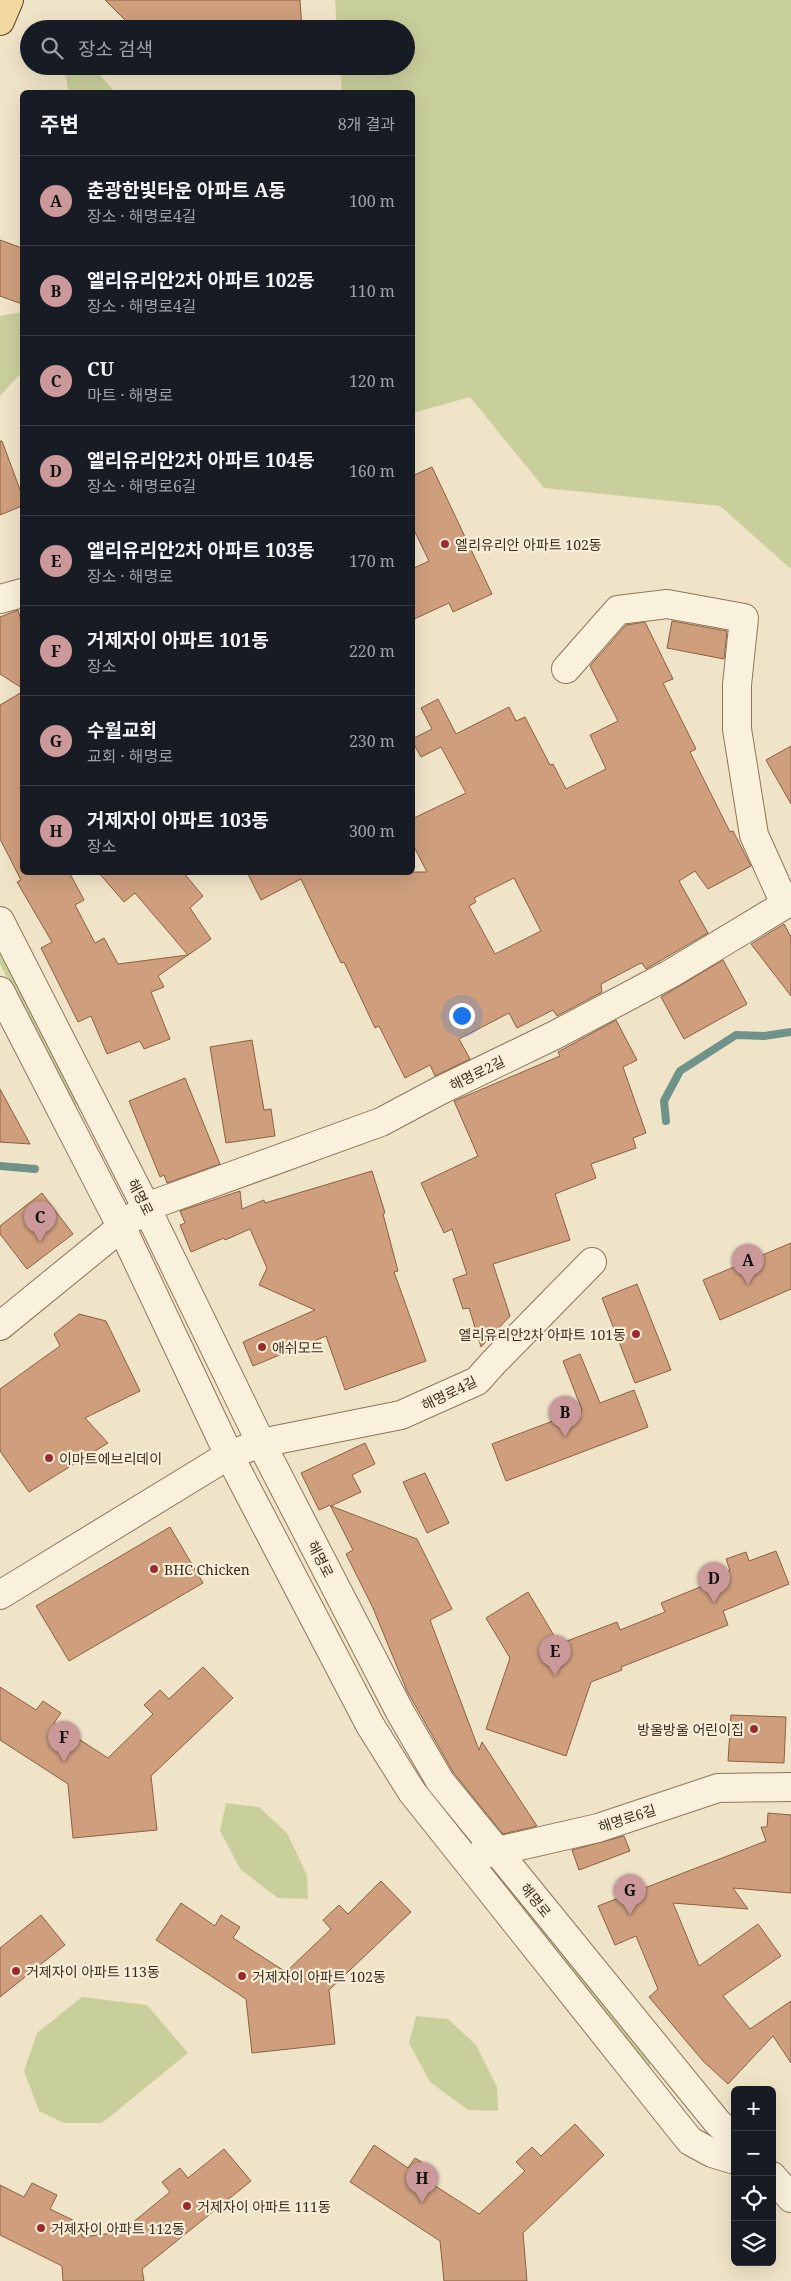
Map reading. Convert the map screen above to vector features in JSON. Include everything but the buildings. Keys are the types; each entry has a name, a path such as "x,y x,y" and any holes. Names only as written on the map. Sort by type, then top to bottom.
{"street":[{"path":"0,599 20,594"},
{"path":"566,670 618,610 667,604 744,618 737,685 737,729 754,835 788,903"},
{"name":"해명로2길","path":"0,1326 146,1207 381,1122 670,974 788,903"},
{"name":"해명로","path":"0,921 146,1207 261,1443 400,1712 440,1781 712,2115 731,2134"},
{"path":"0,991 121,1226 229,1455 370,1725 412,1792 690,2141 712,2153 731,2159"},
{"name":"해명로4길","path":"0,1595 229,1455 261,1443 401,1415 477,1381 592,1262"},
{"name":"해명로6길","path":"464,1859 598,1828 718,1788 791,1787"},
{"path":"776,2181 791,2198"}],"green space":[{"path":"335,0 791,0 791,569 720,506 544,488 470,397 415,412 415,90 342,90 341,75 415,75 415,20 336,20"},
{"path":"66,75 100,75 113,90 68,90"},
{"path":"20,312 20,376 0,396 0,316"},
{"path":"0,936 83,1101 72,1107 0,964"},
{"path":"226,1803 259,1807 287,1833 307,1875 308,1899 278,1898 241,1870 220,1831"},
{"path":"513,1886 657,2059 649,2066 505,1892"},
{"path":"82,1997 147,2005 188,2053 102,2123 64,2123 39,2111 24,2071 37,2033"},
{"path":"416,2016 448,2019 476,2045 497,2087 498,2111 468,2110 430,2082 409,2043"}],"waterway":[{"path":"666,1121 664,1101 680,1071 736,1035 764,1036 791,1032"},
{"path":"0,1166 35,1169"}],"place":[{"name":"엘리유리안 아파트 102동","path":"445,544"},
{"name":"CU","path":"40,1242"},
{"name":"춘광한빛타운 아파트 A동","path":"748,1285"},
{"name":"엘리유리안2차 아파트 101동","path":"636,1334"},
{"name":"애쉬모드","path":"262,1347"},
{"name":"엘리유리안2차 아파트 102동","path":"565,1437"},
{"name":"이마트에브리데이","path":"49,1458"},
{"name":"BHC Chicken","path":"154,1569"},
{"name":"엘리유리안2차 아파트 104동","path":"714,1603"},
{"name":"엘리유리안2차 아파트 103동","path":"555,1676"},
{"name":"방울방울 어린이집","path":"754,1729"},
{"name":"거제자이 아파트 101동","path":"64,1762"},
{"name":"수월교회","path":"630,1915"},
{"name":"거제자이 아파트 113동","path":"16,1971"},
{"name":"거제자이 아파트 102동","path":"242,1976"},
{"name":"거제자이 아파트 103동","path":"422,2203"},
{"name":"거제자이 아파트 111동","path":"187,2206"},
{"name":"거제자이 아파트 112동","path":"41,2228"}]}
